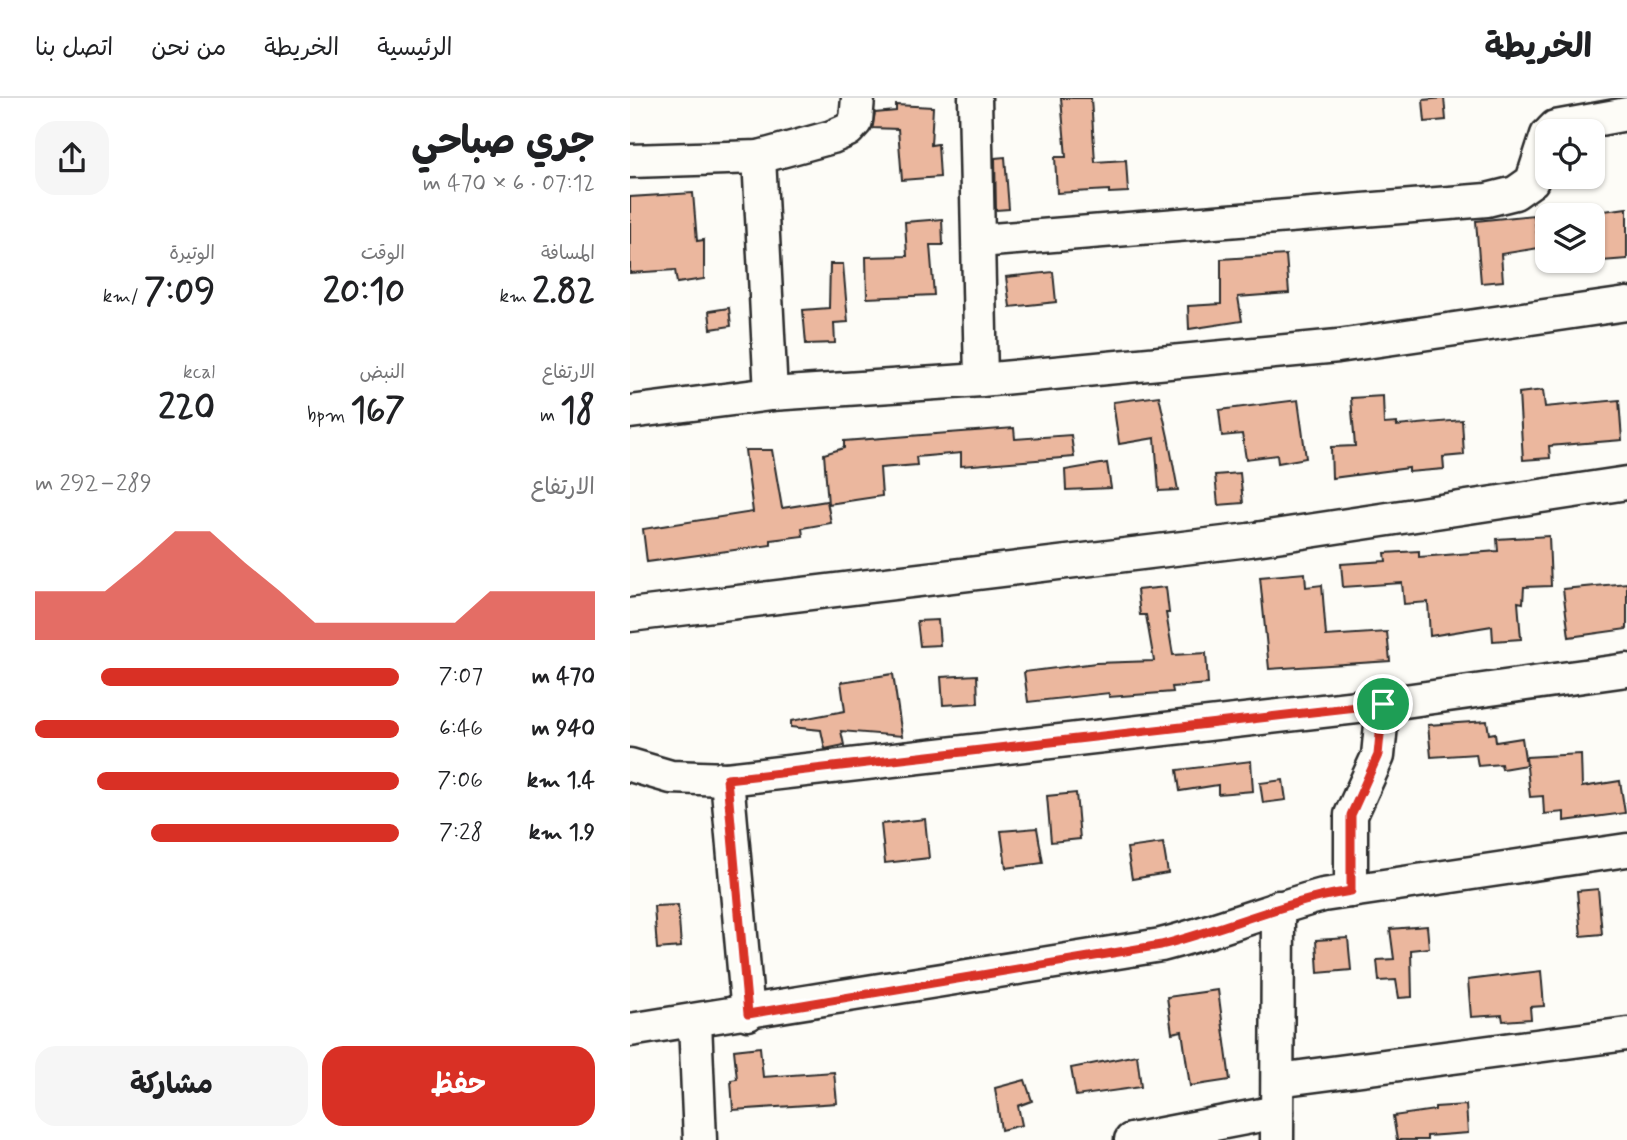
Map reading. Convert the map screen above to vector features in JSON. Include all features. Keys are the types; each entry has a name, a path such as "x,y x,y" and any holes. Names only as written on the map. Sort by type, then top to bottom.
{"street":[{"path":"630,161 759,156 848,130 856,121 858,98"},
{"path":"975,98 981,380"},
{"path":"1599,119 1627,114"},
{"path":"759,156 771,394"},
{"path":"979,241 1487,200 1515,193 1532,181 1535,172"},
{"path":"630,412 771,394 981,380 1338,346 1627,304"},
{"path":"630,615 1249,540 1627,482"},
{"path":"630,765 671,777 727,779 1383,704 1627,670"},
{"path":"1351,891 1351,815 1378,755 1383,704"},
{"path":"727,779 748,1014"},
{"path":"630,1030 748,1014 1161,945 1206,934 1278,907 1351,891 1627,850"},
{"path":"1131,1140 1277,1126 1278,907"},
{"path":"695,1021 700,1140"},
{"path":"1278,1080 1627,1034"}],"building":[{"path":"1061,98 1091,98 1095,162 1126,160 1128,192 1109,193 1109,190 1057,193 1055,157 1066,157"},
{"path":"1444,98 1446,120 1425,122 1423,100"},
{"path":"896,105 933,107 931,145 938,144 940,177 902,180 898,129 872,128 875,113 896,111"},
{"path":"1005,157 1009,209 996,210 995,158"},
{"path":"693,193 697,241 704,240 704,279 677,283 675,270 630,273 630,197"},
{"path":"1627,208 1627,259 1605,261 1605,211"},
{"path":"1534,215 1535,249 1501,254 1503,281 1481,283 1476,221"},
{"path":"942,219 943,245 930,245 934,295 867,298 866,257 907,256 905,222"},
{"path":"1286,255 1289,293 1238,297 1242,321 1189,329 1188,306 1221,304 1221,259"},
{"path":"830,264 843,264 848,322 834,323 835,343 806,344 803,310 829,308"},
{"path":"1053,272 1056,302 1010,307 1006,277"},
{"path":"729,308 731,326 711,329 709,311"},
{"path":"1543,390 1545,407 1619,400 1622,440 1549,446 1550,458 1523,460 1519,393"},
{"path":"1159,396 1178,490 1159,491 1155,438 1119,444 1113,402"},
{"path":"1383,396 1384,424 1397,423 1397,426 1462,420 1464,455 1443,457 1444,469 1409,472 1409,468 1332,478 1331,447 1355,446 1351,398"},
{"path":"1298,400 1306,458 1278,463 1277,455 1246,459 1242,434 1222,436 1219,410"},
{"path":"1014,428 1015,439 1071,435 1074,457 961,466 961,453 916,457 917,465 880,468 882,496 828,504 824,454 844,448 844,441"},
{"path":"745,450 772,450 782,508 827,501 831,523 802,528 803,536 771,540 771,545 647,562 643,529 753,512"},
{"path":"1107,463 1111,488 1066,490 1065,470"},
{"path":"1240,473 1243,503 1218,505 1215,475"},
{"path":"1549,536 1551,586 1524,587 1523,603 1518,602 1521,639 1493,641 1492,626 1430,636 1428,602 1404,604 1402,583 1343,587 1341,564 1386,561 1385,553 1419,551 1419,557 1498,551 1497,539"},
{"path":"1305,573 1306,587 1322,585 1326,636 1387,632 1390,661 1269,669 1260,577"},
{"path":"1627,583 1627,629 1569,637 1563,589"},
{"path":"1166,587 1169,613 1166,613 1173,655 1206,653 1208,684 1172,687 1173,692 1109,697 1109,693 1028,702 1024,672 1096,663 1154,661 1146,615 1140,615 1137,590"},
{"path":"938,620 940,645 920,646 917,621"},
{"path":"893,674 902,736 841,731 844,745 825,749 821,730 791,727 791,721 845,711 841,682"},
{"path":"977,675 978,703 943,705 941,677"},
{"path":"1487,721 1489,734 1495,733 1496,742 1522,738 1526,765 1502,769 1501,764 1478,766 1476,754 1431,757 1428,725"},
{"path":"1581,754 1582,787 1620,781 1625,813 1564,821 1564,812 1544,814 1543,796 1530,797 1526,757"},
{"path":"1251,761 1253,791 1218,794 1218,785 1180,791 1177,770"},
{"path":"1283,780 1286,800 1263,803 1260,783"},
{"path":"1076,793 1080,839 1051,842 1047,796"},
{"path":"925,819 929,858 885,863 881,824"},
{"path":"1037,828 1043,863 1006,868 1001,831"},
{"path":"1163,843 1168,873 1132,879 1127,848"},
{"path":"1598,889 1602,934 1581,936 1577,891"},
{"path":"678,905 681,947 657,949 654,906"},
{"path":"1427,926 1429,948 1411,950 1412,997 1399,998 1396,980 1379,981 1377,960 1394,959 1390,929"},
{"path":"1348,938 1351,970 1318,973 1316,940"},
{"path":"1541,971 1544,1006 1530,1007 1531,1019 1503,1021 1502,1015 1471,1017 1468,980"},
{"path":"1218,990 1230,1080 1190,1086 1182,1031 1172,1033 1167,997"},
{"path":"760,1047 763,1077 834,1072 837,1103 733,1110 731,1080 737,1079 734,1050"},
{"path":"1137,1055 1141,1087 1076,1096 1071,1068"},
{"path":"1025,1080 1032,1101 1018,1106 1022,1125 1001,1130 995,1088"},
{"path":"1466,1105 1468,1133 1427,1136 1427,1140 1397,1140 1393,1116 1435,1110 1435,1107"}],"route":[{"path":"1383,704 1382,738 1378,755 1351,815 1351,891 1278,907 1240,923 1161,945 748,1014 727,779 1383,704"}]}
